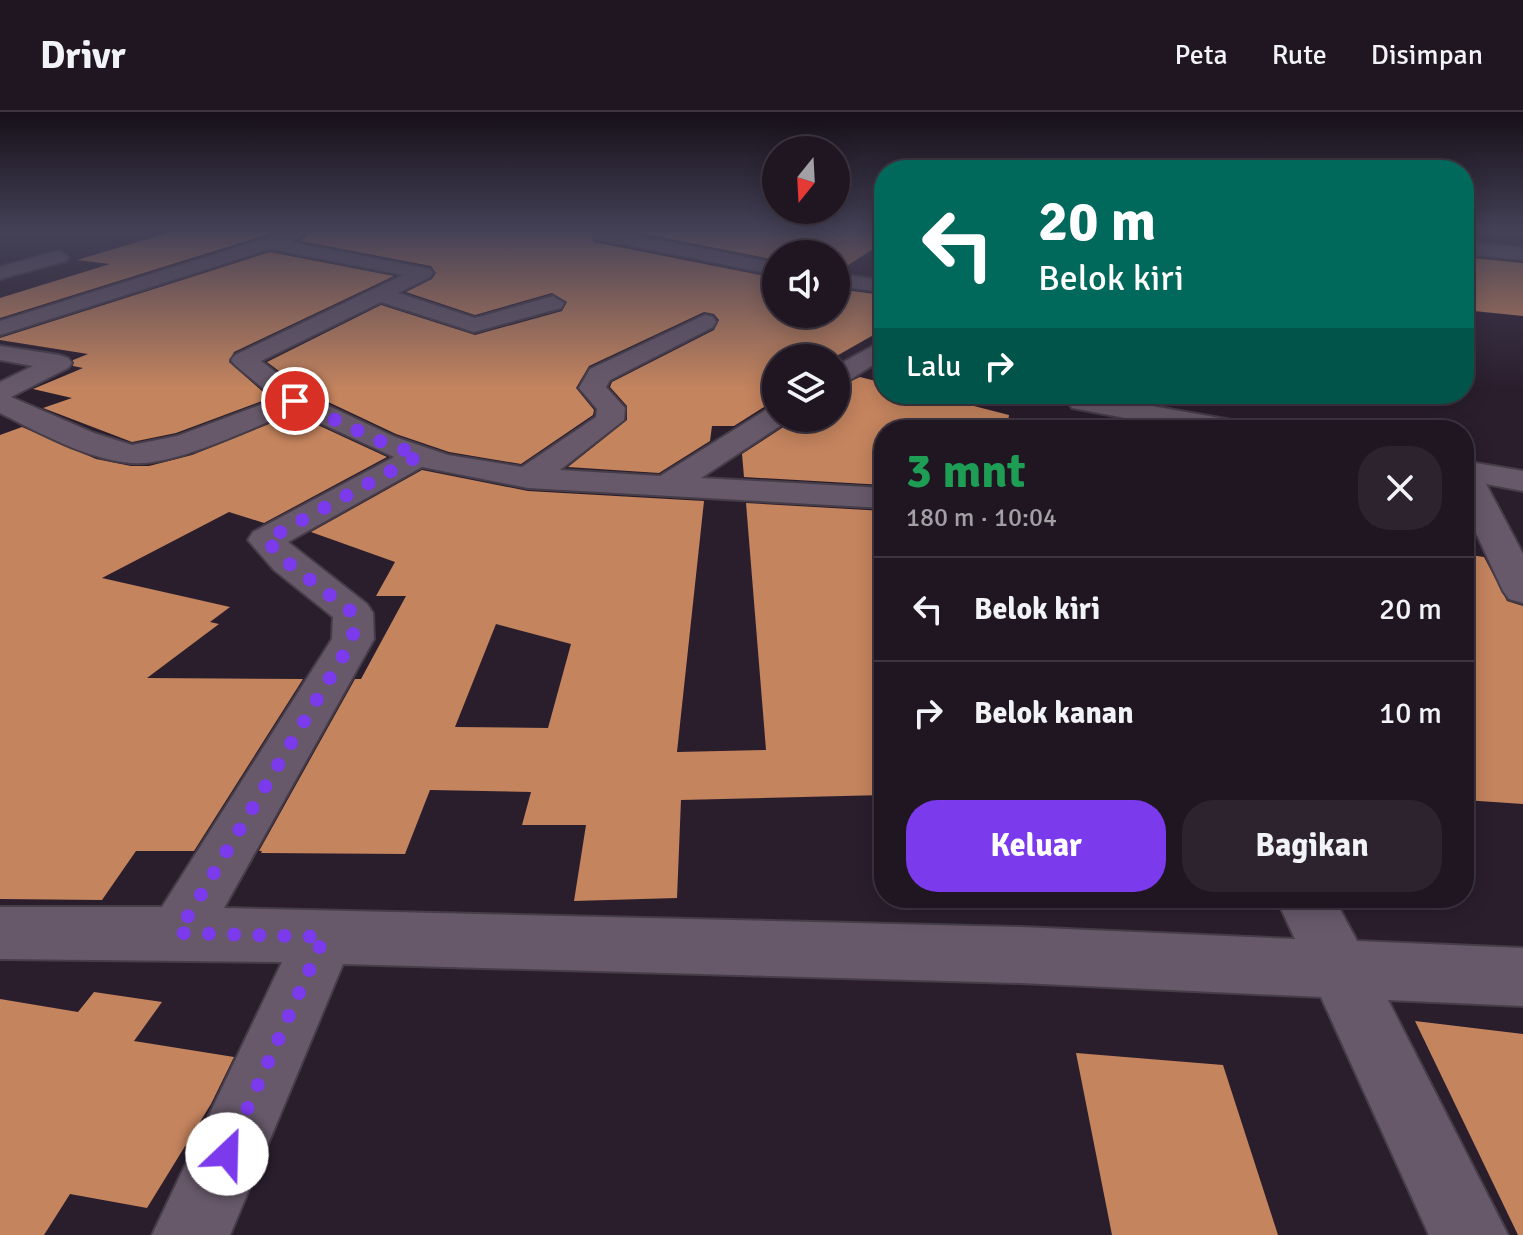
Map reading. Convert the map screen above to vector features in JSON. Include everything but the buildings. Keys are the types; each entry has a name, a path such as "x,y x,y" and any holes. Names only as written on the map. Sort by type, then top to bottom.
{"street":[{"path":"0,328 137,284"},
{"path":"401,284 244,360 295,401 384,443 442,463 528,478 874,497"},
{"path":"381,295 474,325 553,303"},
{"path":"528,478 610,420 611,408 592,388 599,375 705,322"},
{"path":"0,353 59,363 0,392"},
{"path":"850,368 874,353"},
{"path":"0,402 36,420 133,454 158,452 295,401"},
{"path":"1090,404 1074,412 1146,420"},
{"path":"668,485 762,425"},
{"path":"178,933 353,639 353,613 287,562 266,540 420,455"},
{"path":"1474,474 1523,481"},
{"path":"1474,492 1523,591"},
{"path":"1310,908 1469,1235"},
{"path":"0,933 178,933 1021,955 1523,977"},
{"path":"191,1235 324,937"}],"route":[{"path":"227,1154 324,937 178,933 353,639 353,613 287,562 266,540 420,455 384,443 295,401"}]}
